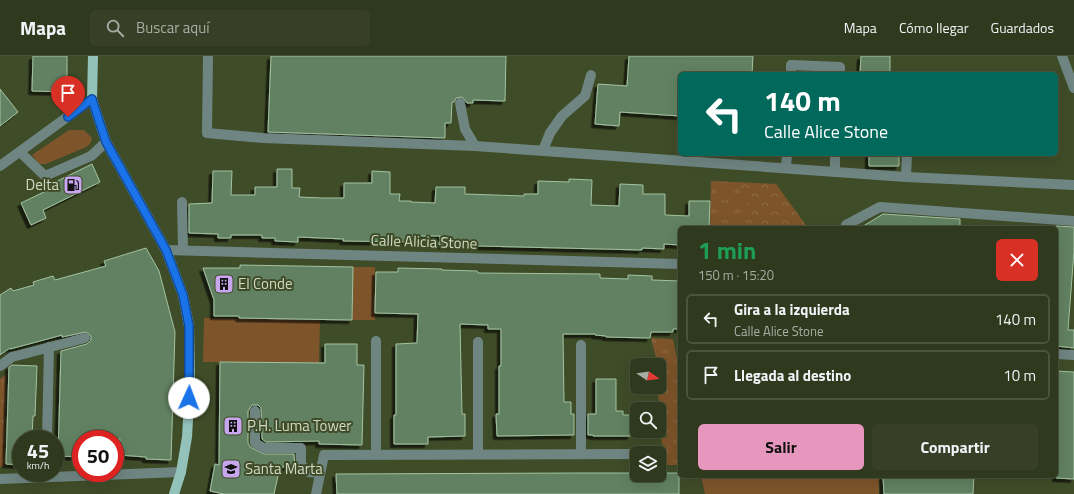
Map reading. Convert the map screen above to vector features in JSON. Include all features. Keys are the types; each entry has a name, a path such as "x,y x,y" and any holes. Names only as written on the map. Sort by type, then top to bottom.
{"main road":[{"path":"93,56 92,99 106,142 166,250 183,295 189,326 190,386 187,437 181,472 174,494"}],"street":[{"path":"208,56 207,134 264,138 475,146 906,177 1074,185"},
{"path":"1062,56 1074,88"},
{"path":"791,72 791,65 840,67 840,72"},
{"path":"543,150 550,133 562,116 585,96 591,75"},
{"path":"0,166 92,99"},
{"path":"460,103 465,129 475,146"},
{"path":"20,152 44,176 91,156 106,142"},
{"path":"786,168 787,156"},
{"path":"835,171 836,156"},
{"path":"906,177 907,156"},
{"path":"182,202 183,250"},
{"path":"846,225 880,207 1074,221"},
{"name":"Calle Alicia Stone","path":"166,250 678,264"},
{"path":"0,366 12,357 85,338"},
{"path":"376,341 376,455"},
{"path":"478,342 478,454"},
{"path":"581,345 582,453"},
{"path":"47,430 49,347"},
{"path":"1058,354 1074,355"},
{"path":"255,411 255,443 264,448 301,448 301,463 304,470 320,473"},
{"path":"316,494 324,455 630,454"},
{"path":"64,475 181,472"},
{"path":"0,479 12,478"}],"green space":[{"path":"69,130 84,130 92,138 90,144 46,164 39,164 32,155"},
{"path":"711,181 735,182 759,226 710,226"},
{"path":"735,182 776,184 807,226 758,226"},
{"path":"353,267 375,267 375,320 352,320"},
{"path":"204,318 320,320 319,363 203,362"},
{"path":"651,338 673,339 678,363 678,465 667,465 666,446 663,446 661,438 667,437 666,402 659,402 658,394 666,394 666,358 656,358"},
{"path":"6,374 5,466 0,467 0,379"},
{"path":"701,478 879,478 879,494 705,494"}],"building":[{"path":"33,56 67,56 67,92 32,91"},
{"path":"271,56 506,56 505,101 473,100 473,103 467,103 462,97 456,98 454,102 452,102 451,123 445,123 445,138 268,132"},
{"path":"629,56 753,56 752,72 678,72 678,116 620,112 619,126 595,124 598,84 627,86"},
{"path":"861,56 890,56 890,72 860,72"},
{"path":"0,89 18,112 0,126"},
{"path":"869,156 899,156 899,166 869,166"},
{"name":"Delta","path":"92,164 100,182 43,210 46,218 31,225 21,203 46,191 45,187"},
{"path":"277,169 292,169 292,188 300,188 299,197 344,198 344,183 372,183 372,171 390,172 390,194 400,194 399,201 435,203 436,187 465,187 465,194 524,196 524,194 538,194 538,181 569,182 569,179 592,180 591,205 619,206 620,184 643,185 643,194 665,194 665,215 689,216 689,201 710,201 709,226 678,226 678,245 664,244 664,249 642,248 642,250 439,245 440,236 410,236 410,242 343,241 344,239 298,237 298,242 275,241 275,238 262,238 262,235 231,235 231,238 218,238 218,234 189,233 189,204 212,203 213,171 232,171 231,195 255,195 255,187 277,187"},
{"path":"883,214 960,219 960,226 863,226"},
{"path":"1058,226 1074,227 1074,251 1068,330 1074,330 1074,348 1058,346"},
{"path":"146,248 159,271 175,332 171,460 146,459 146,457 124,455 124,430 72,430 72,457 64,456 64,430 59,430 61,351 87,344 91,340 91,336 86,332 62,337 62,335 10,348 0,355 0,295 11,288 13,291 34,285 33,282 53,276 55,280 106,266 104,261"},
{"path":"240,265 353,267 352,320 239,318 239,316 214,316 214,300 203,268 240,268"},
{"path":"398,268 477,271 478,273 600,274 600,278 628,279 628,275 652,276 652,280 678,281 678,329 673,329 673,332 651,332 650,338 606,337 595,334 563,334 564,402 571,402 571,414 574,414 574,435 497,436 496,414 499,414 501,329 488,329 488,325 460,324 462,414 465,414 465,436 428,437 428,444 394,444 394,415 396,415 396,344 417,343 418,314 375,313 376,272 398,272"},
{"path":"325,344 357,344 357,365 364,365 362,445 319,444 319,441 266,442 262,439 261,408 258,405 252,405 248,411 248,443 250,447 264,454 294,454 295,467 280,467 274,494 224,494 210,491 215,464 219,465 220,362 325,363"},
{"path":"12,365 37,366 35,416 33,416 32,430 12,430 12,464 6,464 9,367"},
{"path":"1058,371 1074,372 1074,479 1056,478 1058,478"},
{"path":"596,379 616,379 616,411 623,411 623,415 630,415 630,436 588,435 588,414 596,414"},
{"path":"630,473 630,482 666,482 666,473 678,473 679,478 679,494 337,494 336,474"},
{"path":"883,478 974,478 973,494 884,494"}],"place":[{"name":"Delta","path":"73,185"},
{"name":"El Conde","path":"224,284"},
{"name":"P.H. Luma Tower","path":"233,426"},
{"name":"Santa Marta","path":"231,469"}],"route":[{"path":"68,117 92,99 106,142 166,250 183,295 189,326 189,398"}]}
